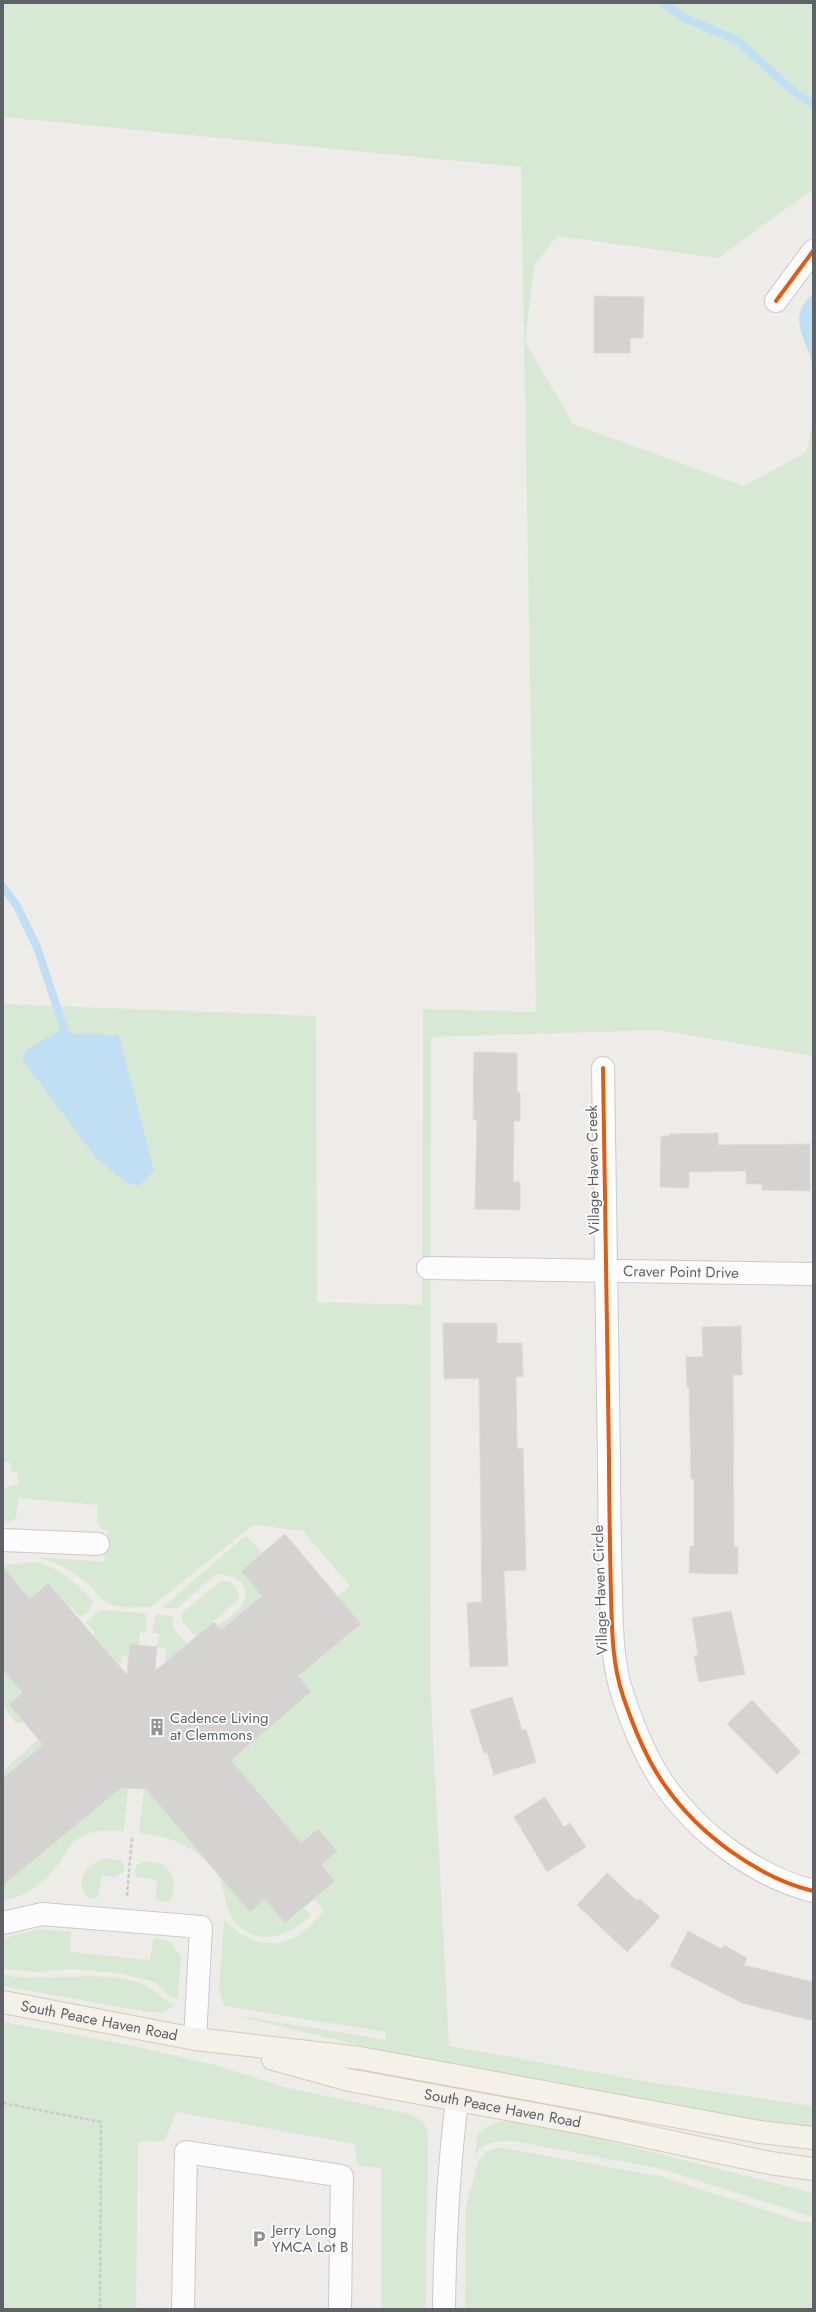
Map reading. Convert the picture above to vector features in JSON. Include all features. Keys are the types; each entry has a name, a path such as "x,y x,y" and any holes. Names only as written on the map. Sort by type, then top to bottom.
{"main road":[{"name":"South Peace Haven Road","path":"3,2002 195,2038 360,2058 760,2132 813,2138"},
{"name":"South Peace Haven Road","path":"195,2038 349,2080 588,2124 770,2162 813,2169"}],"street":[{"path":"776,301 813,251"},
{"name":"Village Haven Creek","path":"603,1068 606,1270"},
{"name":"Craver Point Drive","path":"428,1268 813,1274"},
{"name":"Village Haven Circle","path":"606,1270 609,1544 613,1658 623,1695 647,1754 666,1787 691,1816 729,1850 750,1865 776,1878 813,1891"},
{"path":"3,1540 98,1544"},
{"path":"3,1923 42,1914 201,1926 195,2038"},
{"path":"444,2309 449,2166 457,2101"},
{"path":"183,2309 186,2152 342,2176 340,2309"}],"path":[{"path":"127,1898 132,1836"},
{"path":"3,2103 101,2122 100,2309"}],"green space":[{"path":"3,3 813,3 813,189 718,258 557,236 534,266 525,342 573,424 743,486 806,453 813,425 813,1056 659,1030 431,1037 430,1679 449,2046 649,2082 813,2106 813,2131 396,2054 233,2015 386,2040 386,2032 224,2006 219,1990 224,1920 240,1934 259,1942 279,1943 299,1935 324,1912 314,1899 335,1881 321,1865 337,1851 318,1829 301,1843 215,1741 240,1752 261,1735 249,1721 278,1696 290,1710 311,1692 296,1674 315,1659 317,1661 361,1625 337,1597 350,1586 303,1531 253,1525 151,1607 119,1607 104,1601 90,1586 72,1572 38,1557 104,1562 108,1530 102,1529 97,1523 98,1505 18,1498 16,1519 8,1523 3,1518 3,1488 19,1484 17,1472 12,1472 9,1461 3,1463 3,1004 316,1016 317,1302 422,1305 423,1009 536,1012 521,167 3,117"},
{"path":"248,1537 262,1553 241,1571 275,1612 221,1630 217,1626 238,1610 243,1603 245,1596 245,1590 239,1580 228,1575 215,1575 177,1608 162,1608 243,1538"},
{"path":"35,1562 60,1572 80,1588 93,1601 89,1611 80,1617 70,1606 68,1607 48,1583 30,1599 3,1567 3,1565"},
{"path":"221,1581 229,1581 237,1588 239,1599 196,1637 182,1621 182,1613"},
{"path":"100,1610 144,1613 147,1616 146,1633 140,1632 139,1645 129,1657 121,1656 120,1674 93,1636 95,1633 86,1622"},
{"path":"156,1614 174,1616 172,1619 174,1630 188,1644 165,1667 166,1648 157,1647 159,1634 152,1633"},
{"path":"3,1670 23,1693 9,1704 24,1723 16,1723 3,1706"},
{"path":"41,1737 49,1740 3,1778 3,1771"},
{"path":"106,1775 128,1788 124,1831 95,1832 84,1835 71,1845 50,1874 37,1886 21,1895 3,1900 3,1885"},
{"path":"144,1789 163,1790 247,1876 231,1890 250,1912 265,1899 285,1923 304,1908 311,1915 294,1928 275,1936 264,1937 245,1931 236,1923 230,1914 221,1883 208,1862 188,1847 164,1837 139,1833"},
{"path":"109,1858 122,1861 124,1871 116,1877 102,1876 98,1897 92,1899 86,1896 82,1883 86,1871 96,1862"},
{"path":"144,1861 161,1864 170,1872 174,1882 174,1887 172,1897 169,1901 160,1902 156,1899 157,1880 137,1877 135,1873 136,1866"},
{"path":"39,1929 71,1932 70,1952 150,1960 153,1940 156,1938 170,1942 181,1956 178,1999 171,1997 155,1982 119,1973 72,1969 36,1972 3,1969 3,1938"},
{"path":"3,1975 37,1978 89,1976 123,1979 145,1985 175,2005 163,2013 148,2012 3,1986"},
{"path":"3,2022 130,2045 218,2066 284,2087 410,2114 423,2122 428,2132 426,2302 424,2309 381,2309 381,2168 359,2166 357,2164 355,2144 176,2112 165,2141 138,2142 136,2309 3,2309"},
{"path":"508,2120 577,2133 813,2193 813,2217 662,2169 513,2141 491,2143 478,2151 474,2156 478,2134 488,2126"},
{"path":"498,2147 659,2176 799,2221 813,2223 813,2309 465,2309 466,2207 478,2162 486,2152"}],"water":[{"path":"813,294 813,367 800,329 799,320 800,311"},
{"path":"63,1029 73,1034 119,1035 154,1171 139,1186 124,1181 96,1158 22,1059 27,1049"}],"building":[{"path":"594,296 644,297 643,338 630,338 630,353 594,353"},
{"path":"474,1052 517,1053 517,1092 520,1092 520,1121 514,1121 513,1182 520,1182 520,1210 475,1209 477,1120 473,1120"},
{"path":"718,1133 718,1145 810,1144 810,1191 762,1190 762,1184 746,1184 746,1171 689,1172 689,1188 660,1187 661,1136 670,1136 669,1134"},
{"path":"443,1323 497,1323 497,1343 522,1343 523,1377 516,1377 517,1449 523,1448 526,1570 504,1571 508,1666 470,1667 467,1603 482,1602 479,1378 444,1379"},
{"path":"741,1326 742,1375 733,1375 734,1547 738,1547 738,1574 689,1573 690,1546 694,1546 694,1479 691,1479 689,1387 687,1387 686,1357 703,1357 702,1327"},
{"name":"Cadence Living at Clemmons","path":"285,1534 361,1624 298,1676 311,1692 231,1760 301,1843 318,1829 337,1851 321,1865 335,1881 285,1923 265,1899 250,1912 146,1789 121,1788 3,1885 3,1778 43,1745 9,1704 23,1693 3,1670 3,1567 30,1599 48,1583 127,1675 130,1644 157,1647 155,1671 214,1622 221,1630 262,1596 241,1571"},
{"path":"731,1611 745,1674 699,1682 694,1656 698,1655 692,1618"},
{"path":"512,1697 522,1730 526,1729 536,1762 494,1775 487,1752 484,1753 470,1710"},
{"path":"752,1700 801,1752 777,1774 727,1724"},
{"path":"545,1797 564,1827 570,1823 586,1847 547,1872 514,1817"},
{"path":"607,1873 637,1901 640,1899 660,1917 627,1952 577,1905"},
{"path":"688,1931 722,1949 724,1945 747,1958 744,1965 813,1982 813,2021 742,2003 670,1966"}],"waterway":[{"path":"663,3 685,18 738,41 793,91 813,104"},
{"path":"3,887 17,906 37,947 67,1038"}],"cycle path":[{"path":"776,301 813,251"},
{"path":"603,1068 611,1596 613,1646 619,1684 636,1731 647,1755 659,1777 679,1804 712,1837 751,1864 771,1875 813,1891"}],"place":[{"name":"Cadence Living at Clemmons","path":"157,1727"},
{"name":"Jerry Long YMCA Lot B","path":"259,2239"}]}
